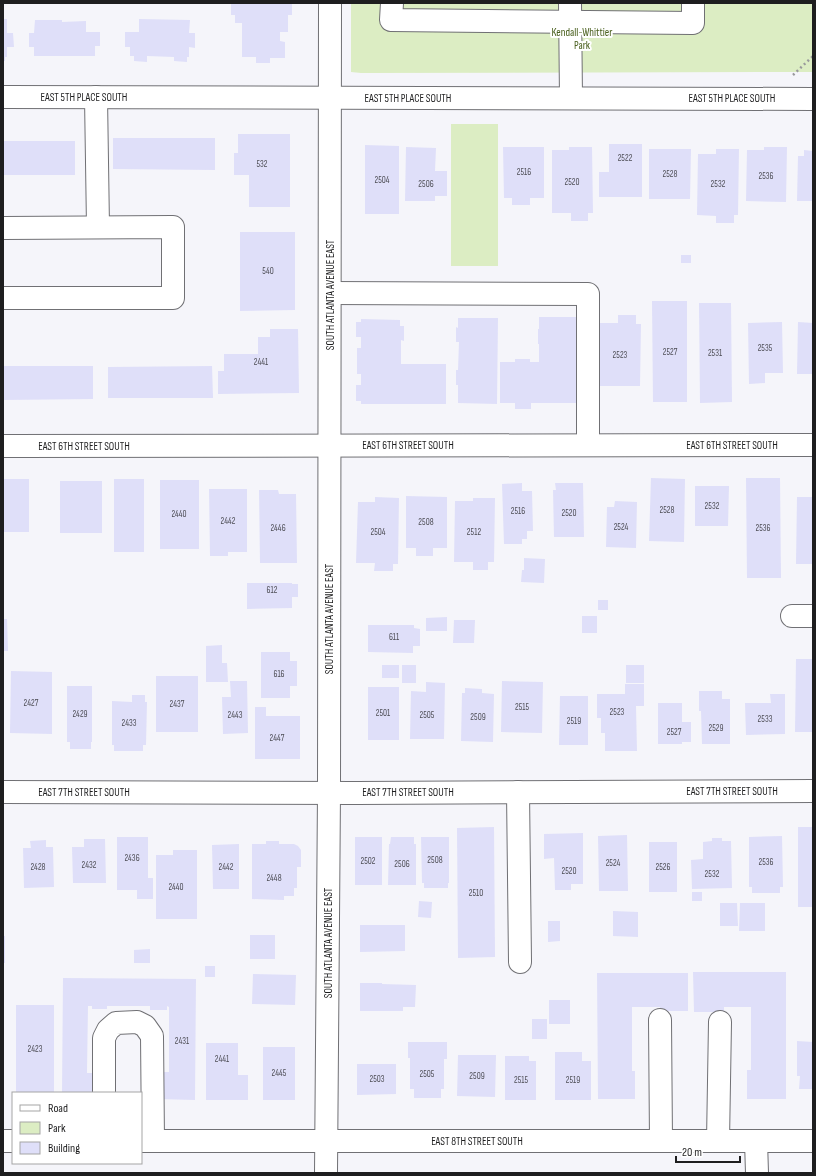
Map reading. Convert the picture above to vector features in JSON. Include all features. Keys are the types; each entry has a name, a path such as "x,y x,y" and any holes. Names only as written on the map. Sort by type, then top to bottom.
{"street":[{"name":"SOUTH ATLANTA AVENUE EAST","path":"326,1173 329,792 330,3"},
{"path":"392,3 392,20 570,12 693,23 693,3"},
{"path":"570,12 571,98"},
{"name":"EAST 5TH PLACE SOUTH","path":"3,97 571,98 811,96"},
{"path":"96,97 98,227"},
{"path":"3,228 173,227 173,298 3,298"},
{"path":"330,293 588,294 588,445"},
{"name":"EAST 6TH STREET SOUTH","path":"3,446 813,445"},
{"path":"792,616 813,616"},
{"name":"EAST 7TH STREET SOUTH","path":"3,792 813,791"},
{"path":"518,792 520,962"},
{"path":"660,1020 661,1141"},
{"path":"104,1092 104,1038 108,1030 116,1023 136,1022 145,1026 152,1036 147,1141"},
{"path":"718,1141 720,1022"},
{"name":"EAST 8TH STREET SOUTH","path":"147,1141 813,1141"},
{"path":"756,1141 757,1173"}],"path":[{"path":"793,75 813,56"}],"green space":[{"name":"Kendall-Whittier Park","path":"351,3 813,3 813,72 351,72"},
{"path":"451,124 498,124 498,266 451,266"}],"building":[{"path":"231,3 292,3 292,15 288,15 288,32 280,32 280,41 285,42 285,58 270,58 270,63 256,63 256,57 242,57 242,23 235,23 235,15 231,15"},
{"path":"3,19 7,19 7,33 13,33 14,47 7,47 7,57 5,57 5,61 3,61"},
{"path":"139,19 190,20 189,33 195,33 195,48 189,47 189,57 187,57 187,62 174,61 174,57 147,56 147,62 134,61 134,56 130,56 130,47 125,47 125,32 139,32"},
{"path":"35,20 62,20 62,22 86,21 86,32 100,32 100,46 95,46 95,56 34,56 34,47 29,47 29,33 34,33"},
{"path":"238,134 290,134 290,207 249,207 249,175 234,175 234,153 238,153"},
{"path":"113,138 215,138 215,170 113,169"},
{"path":"3,141 75,141 75,175 3,175"},
{"path":"609,144 642,144 642,197 599,197 599,172 609,172"},
{"path":"365,145 399,146 399,214 365,214"},
{"path":"406,147 436,148 435,171 447,171 447,196 435,196 435,201 405,201"},
{"path":"503,147 544,147 544,198 530,198 530,205 512,205 512,198 504,198"},
{"path":"569,147 592,147 593,213 588,213 588,221 571,221 571,213 552,213 552,150 569,150"},
{"path":"764,147 787,147 786,202 746,201 747,150 764,150"},
{"path":"649,149 691,149 690,199 649,199"},
{"path":"716,149 739,149 738,215 734,215 734,223 716,223 716,216 697,215 698,154 716,154"},
{"path":"804,150 813,151 813,201 797,201 798,156 804,156"},
{"path":"240,232 295,232 295,310 240,311"},
{"path":"681,255 691,255 691,263 681,263"},
{"path":"652,301 687,301 687,402 653,402"},
{"path":"699,303 731,303 732,402 700,403"},
{"path":"618,315 636,315 636,324 641,324 640,386 600,386 600,323 618,323"},
{"path":"539,317 580,317 580,403 531,403 531,409 515,409 515,403 500,403 500,362 515,362 515,359 530,359 530,362 539,362"},
{"path":"458,318 498,318 497,404 458,403 456,370 458,370 459,342 456,342 456,327 458,328"},
{"path":"361,319 400,320 400,326 404,326 404,341 401,340 401,364 446,364 446,404 361,404 361,401 356,401 356,385 361,385 361,374 357,374 357,348 361,348 361,337 356,337 356,322 361,322"},
{"path":"782,322 783,373 765,373 765,383 749,384 748,323"},
{"path":"798,322 813,323 813,374 797,374"},
{"path":"270,329 298,329 299,393 218,394 218,371 224,371 224,354 258,354 258,337 270,337"},
{"path":"3,366 93,366 93,399 3,400"},
{"path":"212,366 213,398 108,398 108,367"},
{"path":"651,478 685,479 684,542 649,541"},
{"path":"746,478 780,478 781,578 747,578"},
{"path":"3,479 29,479 29,532 3,532"},
{"path":"114,479 144,479 144,552 114,552"},
{"path":"160,480 199,480 199,549 160,549"},
{"path":"60,481 102,481 102,533 60,533"},
{"path":"522,483 522,491 532,491 533,531 527,531 527,539 522,539 522,544 504,544 502,484"},
{"path":"555,483 583,483 584,537 554,537 553,490 556,490"},
{"path":"695,486 729,486 728,526 695,526"},
{"path":"209,489 247,489 247,552 228,552 228,556 210,556"},
{"path":"259,490 278,490 279,494 296,494 297,563 260,563"},
{"path":"406,496 447,497 447,548 433,548 433,556 416,556 416,548 406,548"},
{"path":"375,497 399,498 398,564 393,564 393,571 374,571 375,563 356,563 358,502 375,502"},
{"path":"797,497 813,497 813,564 796,564"},
{"path":"473,498 495,498 494,562 488,562 488,570 473,570 473,562 454,562 455,501 473,501"},
{"path":"615,501 637,502 636,548 606,547 607,507 614,507"},
{"path":"524,558 545,559 544,583 521,582 522,570 524,570"},
{"path":"247,583 298,584 298,597 292,597 292,608 247,609"},
{"path":"598,600 608,600 608,610 598,610"},
{"path":"582,616 597,616 597,633 582,633"},
{"path":"447,617 447,631 426,631 426,618"},
{"path":"3,619 7,619 8,651 3,651"},
{"path":"454,620 475,620 474,643 453,643"},
{"path":"368,625 414,625 414,628 420,629 420,646 413,646 413,653 368,652"},
{"path":"222,645 222,663 227,663 228,682 206,682 206,646"},
{"path":"261,652 290,652 290,661 297,661 297,686 290,686 290,698 261,698"},
{"path":"796,659 813,659 813,732 795,732"},
{"path":"382,665 399,665 399,678 382,678"},
{"path":"402,665 416,665 416,683 402,683"},
{"path":"626,665 644,665 644,683 626,683"},
{"path":"11,671 52,672 52,734 10,733"},
{"path":"156,676 198,676 198,732 156,732"},
{"path":"230,681 247,681 248,733 223,734 222,697 231,697"},
{"path":"502,681 543,682 542,733 501,732"},
{"path":"426,682 445,683 444,739 410,739 411,691 426,692"},
{"path":"625,684 644,684 644,706 636,706 637,751 605,751 605,733 601,733 601,718 597,718 597,694 625,694"},
{"path":"67,686 92,686 91,749 70,749 70,742 67,742"},
{"path":"368,687 399,687 399,740 368,740"},
{"path":"465,688 482,689 482,693 494,694 493,742 461,741 462,693 465,693"},
{"path":"699,691 722,691 722,699 730,699 730,744 702,744"},
{"path":"770,694 785,694 785,734 746,735 745,703 771,703"},
{"path":"132,695 145,695 145,702 147,702 146,745 143,745 143,751 114,751 114,745 112,745 112,701 132,702"},
{"path":"560,696 588,696 588,745 559,745"},
{"path":"658,703 682,703 682,722 691,722 691,742 682,742 682,744 658,744"},
{"path":"255,707 266,707 266,716 300,716 300,759 255,759"},
{"path":"494,827 495,957 458,958 457,828"},
{"path":"798,827 813,827 813,907 798,907"},
{"path":"583,833 583,884 571,884 571,890 555,890 554,858 544,859 544,834"},
{"path":"627,835 628,891 599,891 598,836"},
{"path":"782,836 783,887 780,887 780,893 752,893 752,887 749,887 749,837"},
{"path":"117,837 148,837 148,878 153,878 153,899 137,899 137,890 117,890"},
{"path":"355,837 382,837 382,885 355,885"},
{"path":"391,837 414,837 414,844 416,844 416,885 388,885 389,844"},
{"path":"421,837 449,837 448,888 424,888 424,883 422,883"},
{"path":"712,838 722,838 722,841 731,841 732,888 692,889 691,860 703,859 703,842 712,841"},
{"path":"84,839 105,839 106,883 73,883 72,847 84,847"},
{"path":"46,840 46,847 53,847 54,887 24,888 23,848 31,848 30,841"},
{"path":"266,841 279,841 279,844 294,844 301,850 301,867 297,867 297,888 294,888 294,896 284,896 284,900 252,899 252,844 266,844"},
{"path":"649,842 677,842 677,892 649,892"},
{"path":"239,844 239,889 213,889 212,845"},
{"path":"173,850 197,850 197,919 156,919 156,855 173,855"},
{"path":"692,892 702,892 702,901 692,901"},
{"path":"419,901 432,902 431,918 418,917"},
{"path":"720,903 737,903 738,926 720,926"},
{"path":"740,903 765,903 765,931 739,931"},
{"path":"613,911 638,912 638,937 613,936"},
{"path":"548,921 560,921 560,941 548,942"},
{"path":"360,925 405,925 405,951 360,952"},
{"path":"250,935 275,935 275,959 250,959"},
{"path":"3,936 5,936 5,963 3,963"},
{"path":"150,949 150,963 134,963 134,950"},
{"path":"205,966 215,966 215,977 205,977"},
{"path":"693,972 786,972 786,1099 747,1099 747,1070 751,1070 751,1007 724,1007 724,1012 694,1012"},
{"path":"597,973 688,973 688,1011 660,1011 660,1007 632,1007 632,1071 635,1071 635,1099 598,1099"},
{"path":"253,974 296,975 295,1005 252,1004"},
{"path":"63,978 196,979 195,1100 157,1099 157,1072 169,1072 169,1007 167,1006 167,1010 150,1010 150,1006 107,1006 107,1009 92,1009 92,1006 88,1006 87,1073 100,1073 100,1092 62,1092"},
{"path":"360,983 416,985 415,1007 403,1007 403,1011 360,1011"},
{"path":"549,1000 570,1000 570,1024 549,1024"},
{"path":"16,1005 54,1005 54,1092 16,1092"},
{"path":"532,1019 547,1019 547,1039 532,1039"},
{"path":"797,1041 813,1042 813,1089 799,1089 800,1076 797,1076"},
{"path":"408,1042 447,1042 447,1059 444,1059 444,1089 441,1089 441,1098 414,1098 414,1089 410,1089 410,1058 408,1058"},
{"path":"206,1043 238,1043 238,1075 248,1075 248,1100 206,1100"},
{"path":"263,1047 295,1047 295,1100 263,1100"},
{"path":"555,1052 582,1052 582,1061 591,1061 591,1100 555,1100"},
{"path":"458,1055 496,1055 495,1097 457,1096"},
{"path":"505,1056 529,1056 529,1061 536,1061 536,1100 505,1100"},
{"path":"357,1064 396,1064 396,1094 357,1095"}]}
